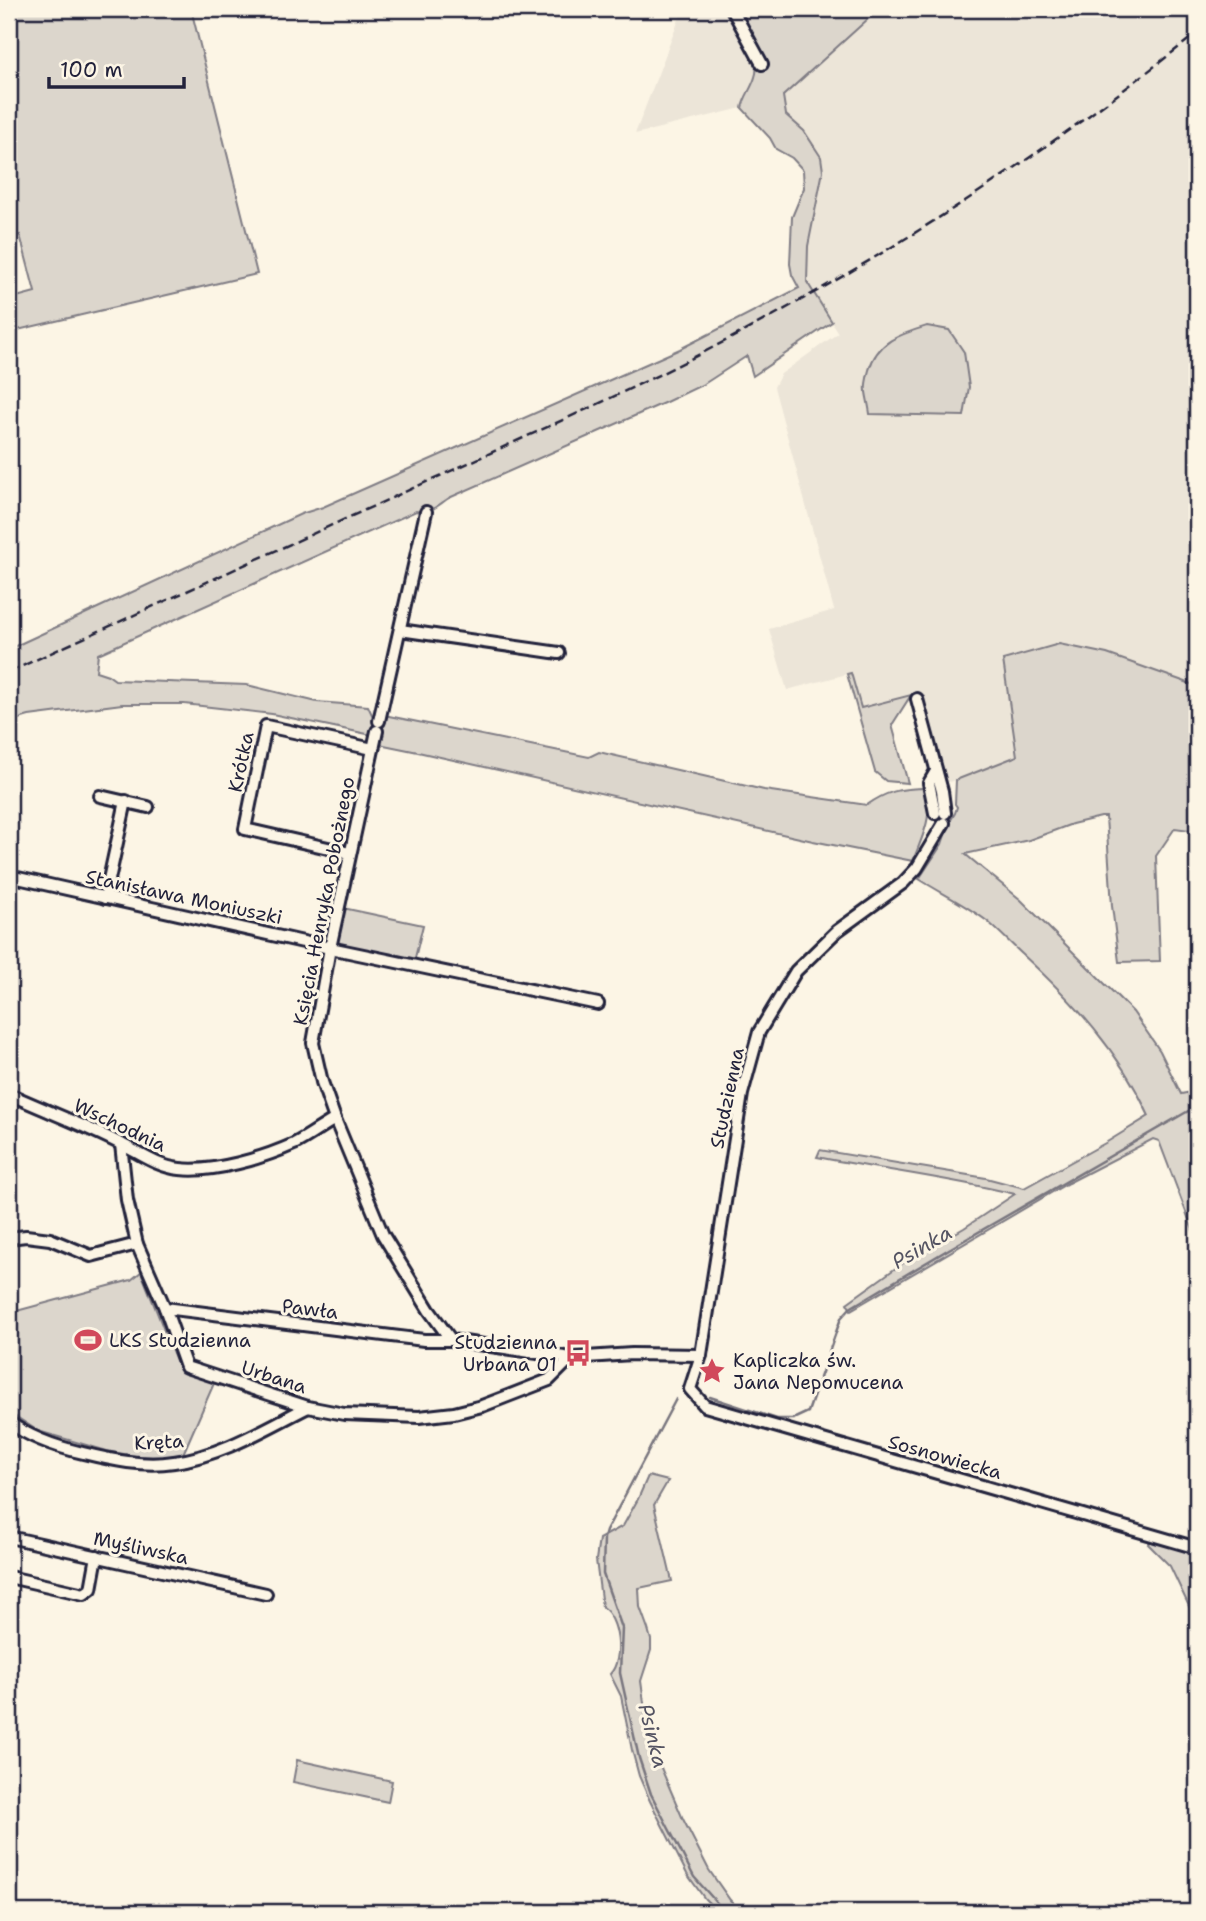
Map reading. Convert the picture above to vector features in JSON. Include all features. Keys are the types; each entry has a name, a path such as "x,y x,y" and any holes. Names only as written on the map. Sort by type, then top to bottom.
{"street":[{"path":"733,9 762,64"},
{"name":"Księcia Henryka Pobożnego","path":"426,512 350,853 313,1043 322,1082 335,1119 383,1235 429,1310 451,1340"},
{"path":"400,629 559,653"},
{"name":"Studzienna","path":"690,1389 701,1356 742,1094 759,1031 796,971 838,931 903,883 918,868 933,839 939,818 929,783 936,771 917,699"},
{"name":"Krótka","path":"350,853 245,829 266,726 373,749"},
{"path":"100,796 148,807"},
{"path":"105,898 126,801"},
{"name":"Stanisława Moniuszki","path":"9,876 598,1004"},
{"name":"Wschodnia","path":"9,1094 121,1144 143,1157 178,1169 213,1168 275,1152 296,1143 335,1119"},
{"name":"Urbana","path":"121,1144 127,1200 137,1244 165,1308 186,1367 308,1407 384,1417 419,1417 482,1406 549,1380 571,1358"},
{"path":"9,1238 26,1236 50,1239 91,1255 137,1244"},
{"name":"Pawła","path":"165,1308 424,1340 451,1340"},
{"path":"451,1340 571,1358 632,1354 701,1356"},
{"name":"Sosnowiecka","path":"690,1389 705,1405 1197,1548"},
{"name":"Kręta","path":"9,1422 24,1432 75,1451 119,1461 156,1464 209,1453 308,1407"},
{"name":"Myśliwska","path":"9,1537 266,1594"},
{"path":"9,1577 84,1594 91,1589 97,1556"}],"shaded area":[{"path":"9,9 191,9 257,274 9,332 9,299 35,292 20,235 9,237"},
{"path":"683,9 730,9 757,62 755,79 742,108 635,134"},
{"path":"735,9 879,9 783,96 786,115 804,131 821,157 823,171 808,246 807,282 832,322 753,376 747,356 704,384 666,402 449,498 429,510 416,511 98,654 96,671 115,680 247,685 317,702 368,706 375,721 372,735 272,714 184,704 122,704 29,716 9,722 9,649 301,514 323,507 680,349 799,288 790,264 792,217 804,188 803,170 792,158 776,149 770,138 742,108 755,77 756,61 751,43"},
{"path":"879,9 1197,9 1197,686 1107,654 1059,644 1003,659 1017,757 945,783 919,693 861,708 851,673 787,690 769,629 834,610 774,387 781,374 838,333 807,282 808,246 823,171 821,157 804,131 786,115 783,96"},
{"path":"927,326 949,330 964,352 969,387 964,416 870,414 866,384 869,370 878,352 891,340"},
{"path":"1059,644 1107,654 1197,686 1197,831 1175,828 1156,856 1160,961 1119,962 1106,817 1072,824 1029,840 965,854 1021,900 1133,1012 1160,1051 1181,1094 1191,1092 1197,1086 1197,1241 1159,1141 1153,1139 1068,1183 851,1310 847,1303 900,1265 964,1228 1015,1194 817,1157 820,1150 986,1178 1024,1188 1149,1116 1110,1049 1059,990 987,921 919,879 942,844 955,813 956,780 1017,756 1003,660"},
{"path":"851,673 861,708 911,695 892,725 908,783 886,781 875,772 847,674"},
{"path":"384,715 589,757 599,752 764,790 867,805 894,792 923,788 927,798 928,816 913,861 379,744"},
{"path":"343,908 423,925 414,962 335,944"},
{"name":"LKS Studzienna","path":"141,1272 179,1368 215,1381 183,1454 165,1457 135,1456 107,1451 38,1431 9,1412 9,1313 131,1280"},
{"path":"1197,1402 1197,1546 1191,1544"},
{"path":"648,1476 668,1481 654,1505 672,1581 639,1588 640,1607 651,1640 651,1650 641,1681 649,1740 683,1819 709,1870 742,1912 718,1912 687,1874 639,1776 621,1696 610,1674 617,1659 618,1639 608,1612 602,1607 596,1560 599,1539 623,1526"},
{"path":"1150,1541 1197,1551 1197,1623 1170,1566 1148,1544"},
{"path":"297,1760 392,1781 388,1802 293,1782"}],"waterway":[{"name":"Psinka","path":"710,1397 777,1419 793,1419 808,1412 841,1318 850,1308 1197,1106"},
{"name":"Psinka","path":"676,1399 606,1531 603,1574 622,1628 620,1673 639,1758 651,1794 694,1877 725,1912"}],"railway":[{"path":"9,672 587,409 749,329 904,240 979,192 1053,142 1197,33"}],"place":[{"name":"LKS Studzienna","path":"88,1340"},
{"name":"Studzienna Urbana 01","path":"578,1353"},
{"name":"Kapliczka św. Jana Nepomucena","path":"712,1371"}]}
